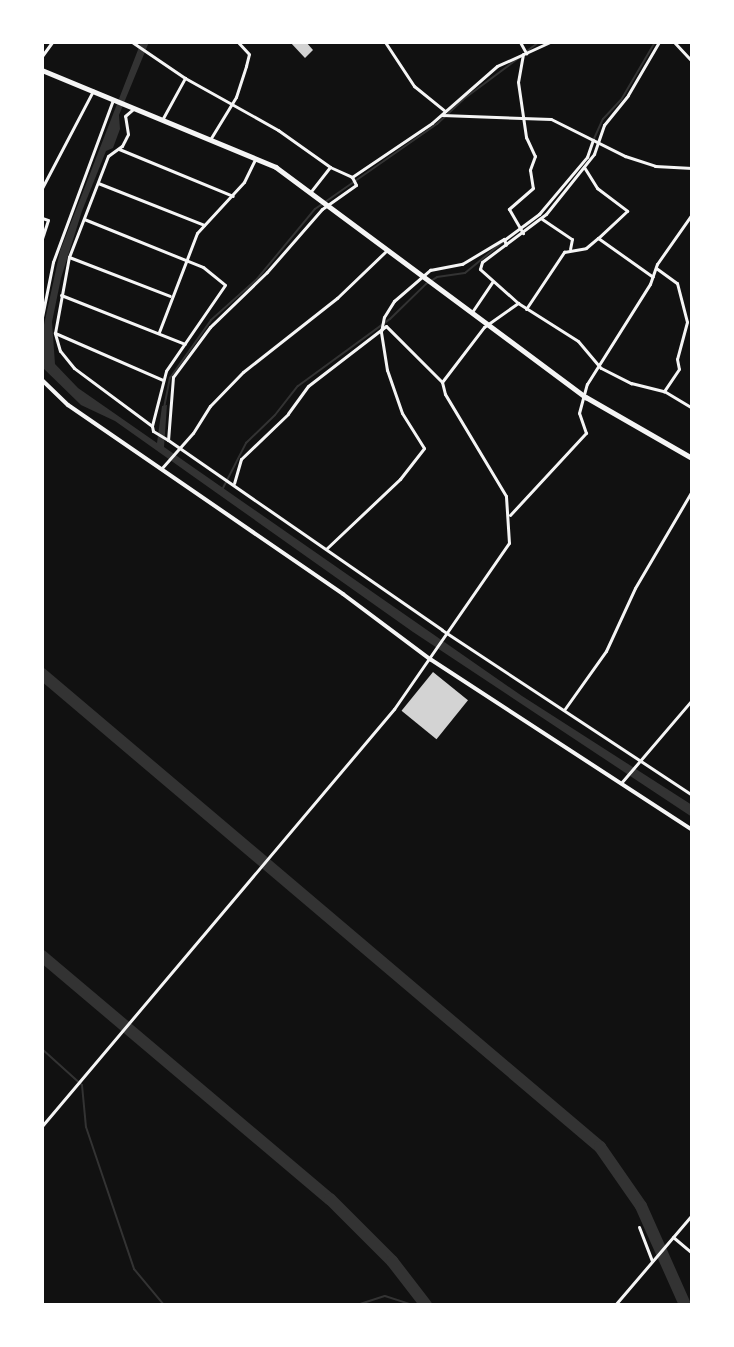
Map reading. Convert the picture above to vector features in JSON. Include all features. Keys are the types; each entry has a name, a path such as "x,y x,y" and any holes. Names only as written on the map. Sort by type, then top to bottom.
{"main road":[{"path":"42,70 256,157 310,191 586,397 692,458"}],"street":[{"path":"42,56 52,42"},
{"path":"132,42 184,78 231,101 330,167 352,177 356,185 328,205 210,327 173,377 168,440"},
{"path":"211,138 231,101 236,97 249,54 238,42"},
{"path":"385,42 414,86 445,111"},
{"path":"520,42 524,53 518,82 526,136 535,156 531,170 533,188 510,209 524,233"},
{"path":"352,177 440,115 497,66 550,42"},
{"path":"659,42 628,95 604,125 598,143 584,167 542,219 482,261 480,269 526,309 578,341 599,363 631,382 664,391 692,408"},
{"path":"674,42 692,61"},
{"path":"162,120 184,78"},
{"path":"42,188 93,91"},
{"path":"42,317 53,262 114,100"},
{"path":"134,109 125,116 128,134 119,149 108,156 69,257 60,295 55,333 60,351 74,368 152,426"},
{"path":"440,115 550,119 598,143 656,166 692,168"},
{"path":"326,549 400,479 424,448 402,413 387,370 381,332 384,317 394,301 422,275 462,264 504,240 539,214 587,157 593,139"},
{"path":"119,149 233,196"},
{"path":"159,332 170,296 185,260 204,225 233,196 256,157"},
{"path":"310,191 330,167"},
{"path":"570,249 586,248 627,211 597,188 584,167"},
{"path":"98,183 204,225"},
{"path":"510,515 586,433 579,413 586,397 585,390 599,363 653,277 656,268 692,214"},
{"path":"42,218 48,220 42,239"},
{"path":"84,219 204,267 225,285 162,380 152,426 153,431 168,440 176,450 234,483 235,487 448,635 564,710 638,762 692,795"},
{"path":"526,309 570,249 572,239 542,219"},
{"path":"598,238 653,277"},
{"path":"504,240 507,245"},
{"path":"160,469 193,434 210,406 243,372 337,298 388,249"},
{"path":"69,257 170,296"},
{"path":"656,268 677,283 687,322 677,359 679,369 664,391"},
{"path":"472,312 493,281"},
{"path":"60,295 185,344"},
{"path":"442,382 488,324 501,311 518,303"},
{"path":"42,1126 394,709 505,553 511,535 506,496 445,394 442,382 386,326 308,386 288,414 242,459 234,483"},
{"path":"55,333 162,380"},
{"path":"42,380 68,405 430,659 692,830"},
{"path":"564,710 606,651 635,588 692,491"},
{"path":"619,784 692,700"},
{"path":"615,1305 692,1215"},
{"path":"639,1227 653,1260"},
{"path":"673,1237 692,1253"}],"shaded area":[{"path":"141,42 149,42 119,115 120,129 113,148 106,151 82,211 61,278 52,322 55,364 78,388 157,443 162,406 167,405 164,447 522,696 692,805 692,817 413,632 115,421 81,405 42,367 42,334 60,251"}],"building":[{"path":"290,42 306,42 313,50 305,58"},
{"path":"433,672 468,700 437,739 402,711"}],"waterway":[{"path":"527,51 539,42"},
{"path":"593,141 603,119 621,100 655,42"},
{"path":"164,408 170,378 211,320 257,279 315,209 437,124 465,98 520,57"},
{"path":"526,226 542,213"},
{"path":"223,488 246,443 275,415 298,386 390,319 426,284 437,277 465,273 504,241"},
{"path":"42,674 600,1147 641,1206 685,1305"},
{"path":"42,956 330,1199 392,1261 426,1305"},
{"path":"42,1049 82,1085 86,1127 134,1269 164,1305"},
{"path":"357,1305 385,1296 412,1305"}]}
